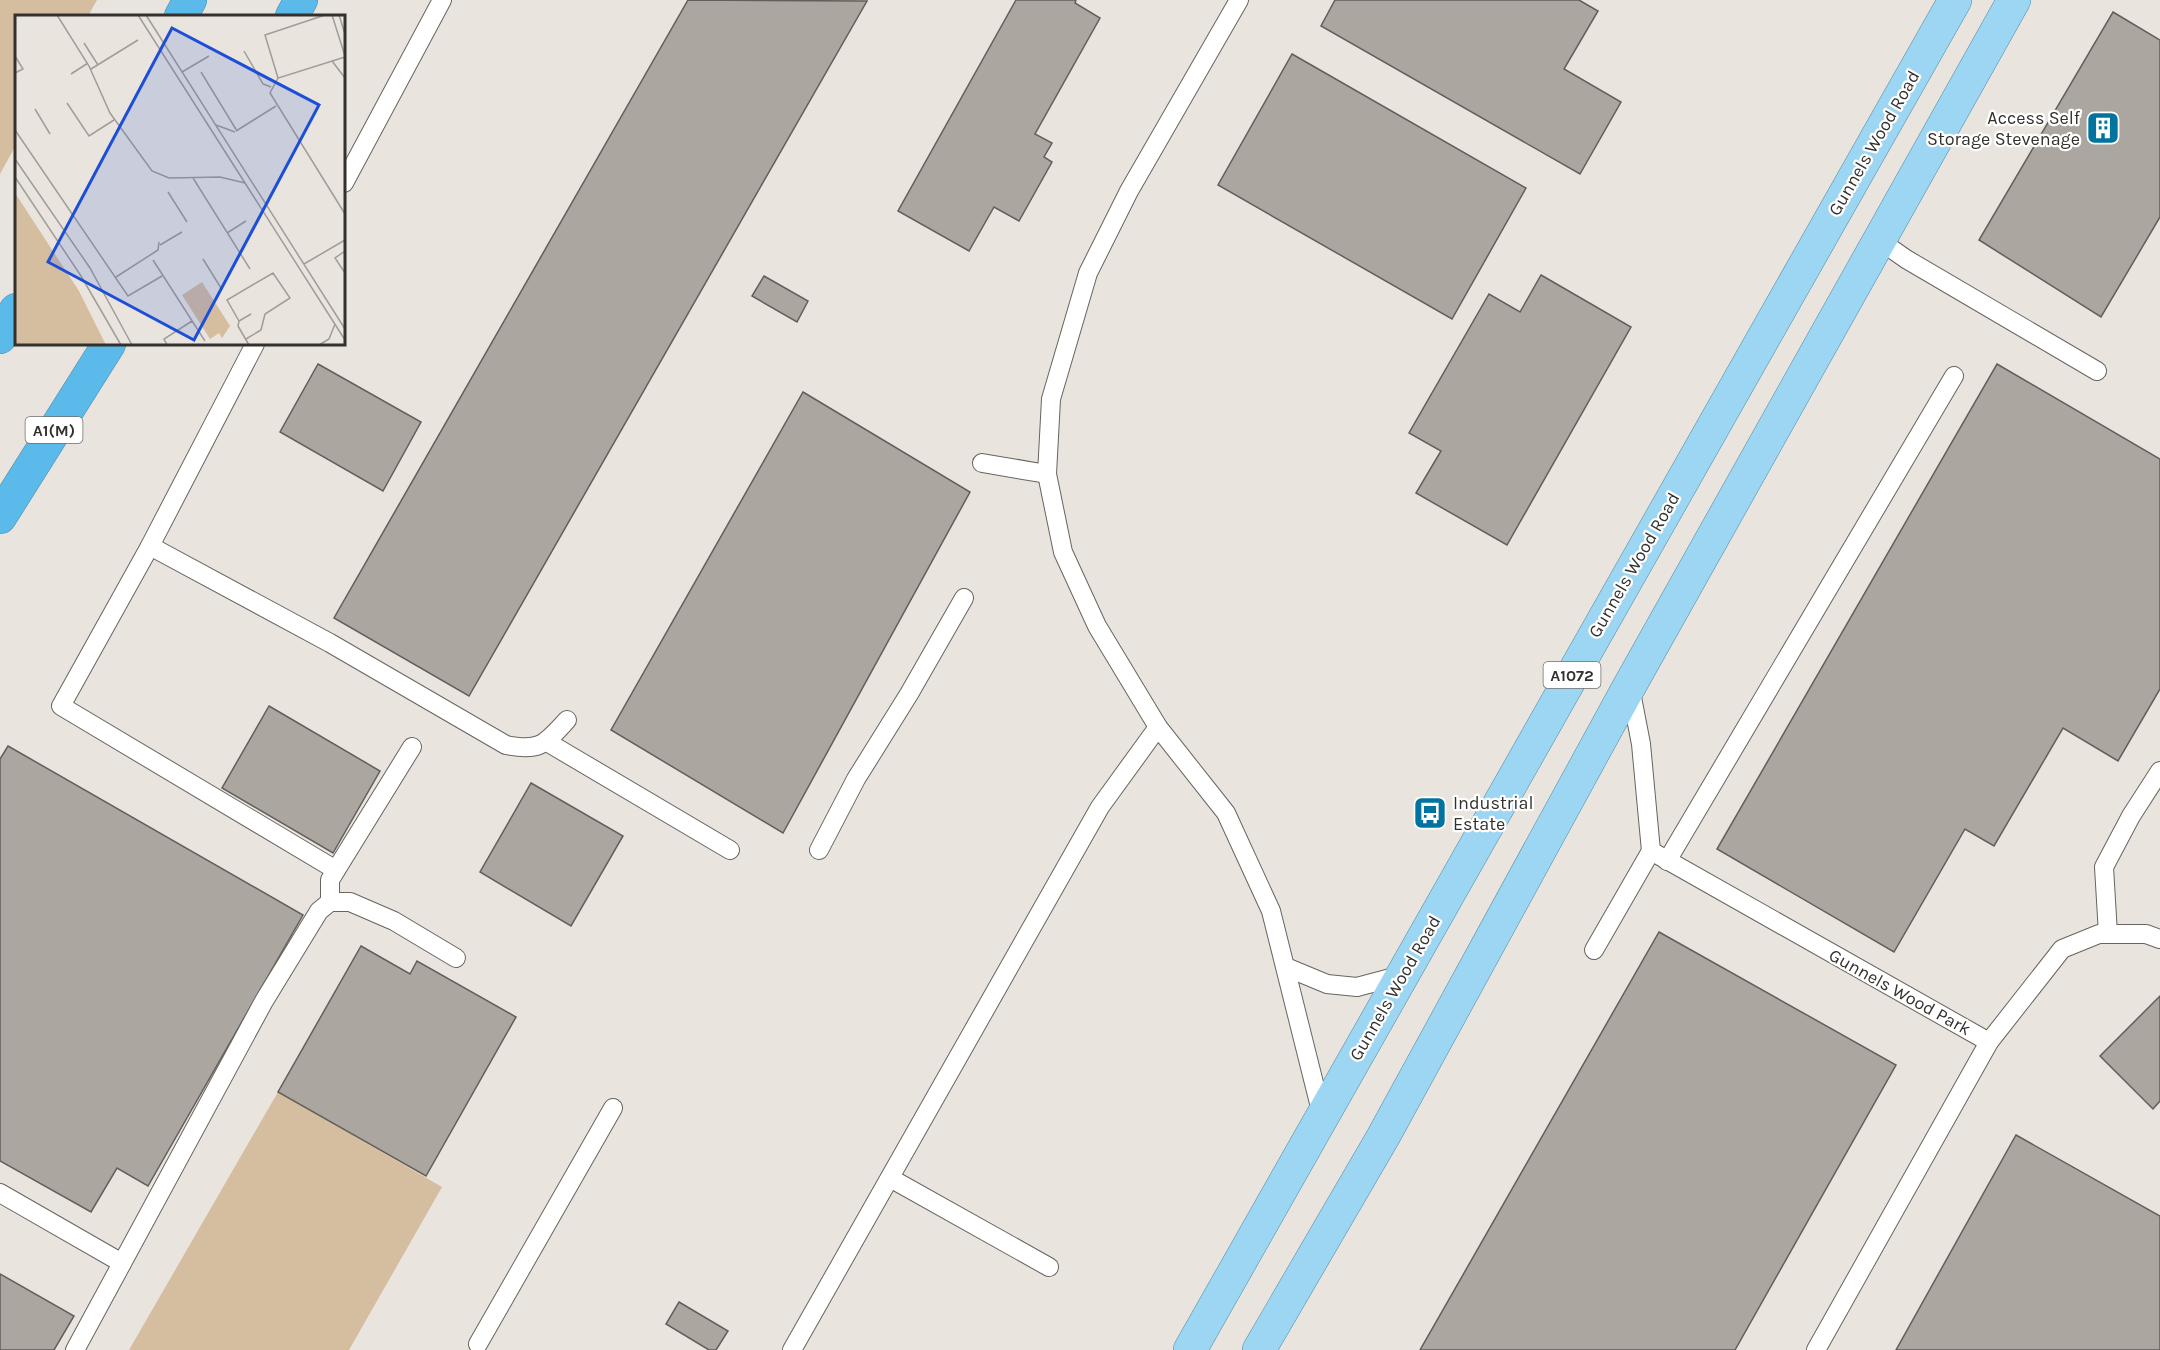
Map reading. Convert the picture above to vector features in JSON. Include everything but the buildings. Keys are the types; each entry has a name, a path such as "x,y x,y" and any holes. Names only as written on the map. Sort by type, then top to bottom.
{"highway":[{"path":"182,15 190,0"},
{"path":"293,15 301,0"},
{"path":"0,337 15,311"},
{"name":"A1(M)","path":"0,517 108,345"}],"main road":[{"name":"Gunnels Wood Road","path":"1190,1350 1955,0"},
{"name":"A1072","path":"1259,1350 1383,1137 1630,685 2014,0"}],"lane":[{"path":"345,181 442,0"},
{"path":"1239,0 1129,191 1088,273 1051,399 1047,474 1063,552 1098,626 1158,727 1226,813 1271,911 1323,1115"},
{"path":"1879,240 1906,259 2097,371"},
{"path":"254,345 150,546 61,706 336,870"},
{"path":"1667,861 1954,376"},
{"path":"982,463 1047,474"},
{"path":"150,546 330,643 506,745 526,749 547,742 567,720"},
{"path":"819,850 856,779 909,694 964,598"},
{"path":"1593,950 1651,851 1641,744 1630,685"},
{"path":"792,1350 1100,807 1158,727"},
{"path":"547,742 730,850"},
{"path":"330,902 330,880 412,747"},
{"path":"2108,934 2104,867 2131,816 2160,771"},
{"name":"Gunnels Wood Park","path":"1651,851 1989,1042 1816,1350"},
{"path":"75,1350 264,1001 319,911 330,902 350,902 394,921 456,958"},
{"path":"1989,1042 2062,949 2099,934 2146,934 2160,939"},
{"path":"1286,967 1327,984 1357,987 1402,975"},
{"path":"478,1344 612,1108"},
{"path":"890,1178 1049,1266"},
{"path":"0,1193 122,1263"}],"shaded area":[{"path":"0,0 97,0 89,15 15,15 15,147 0,174"},
{"path":"278,1092 442,1187 349,1350 129,1350"}],"place":[{"name":"Access Self Storage Stevenage","path":"2103,128"},
{"name":"Industrial Estate","path":"1430,813"}]}
